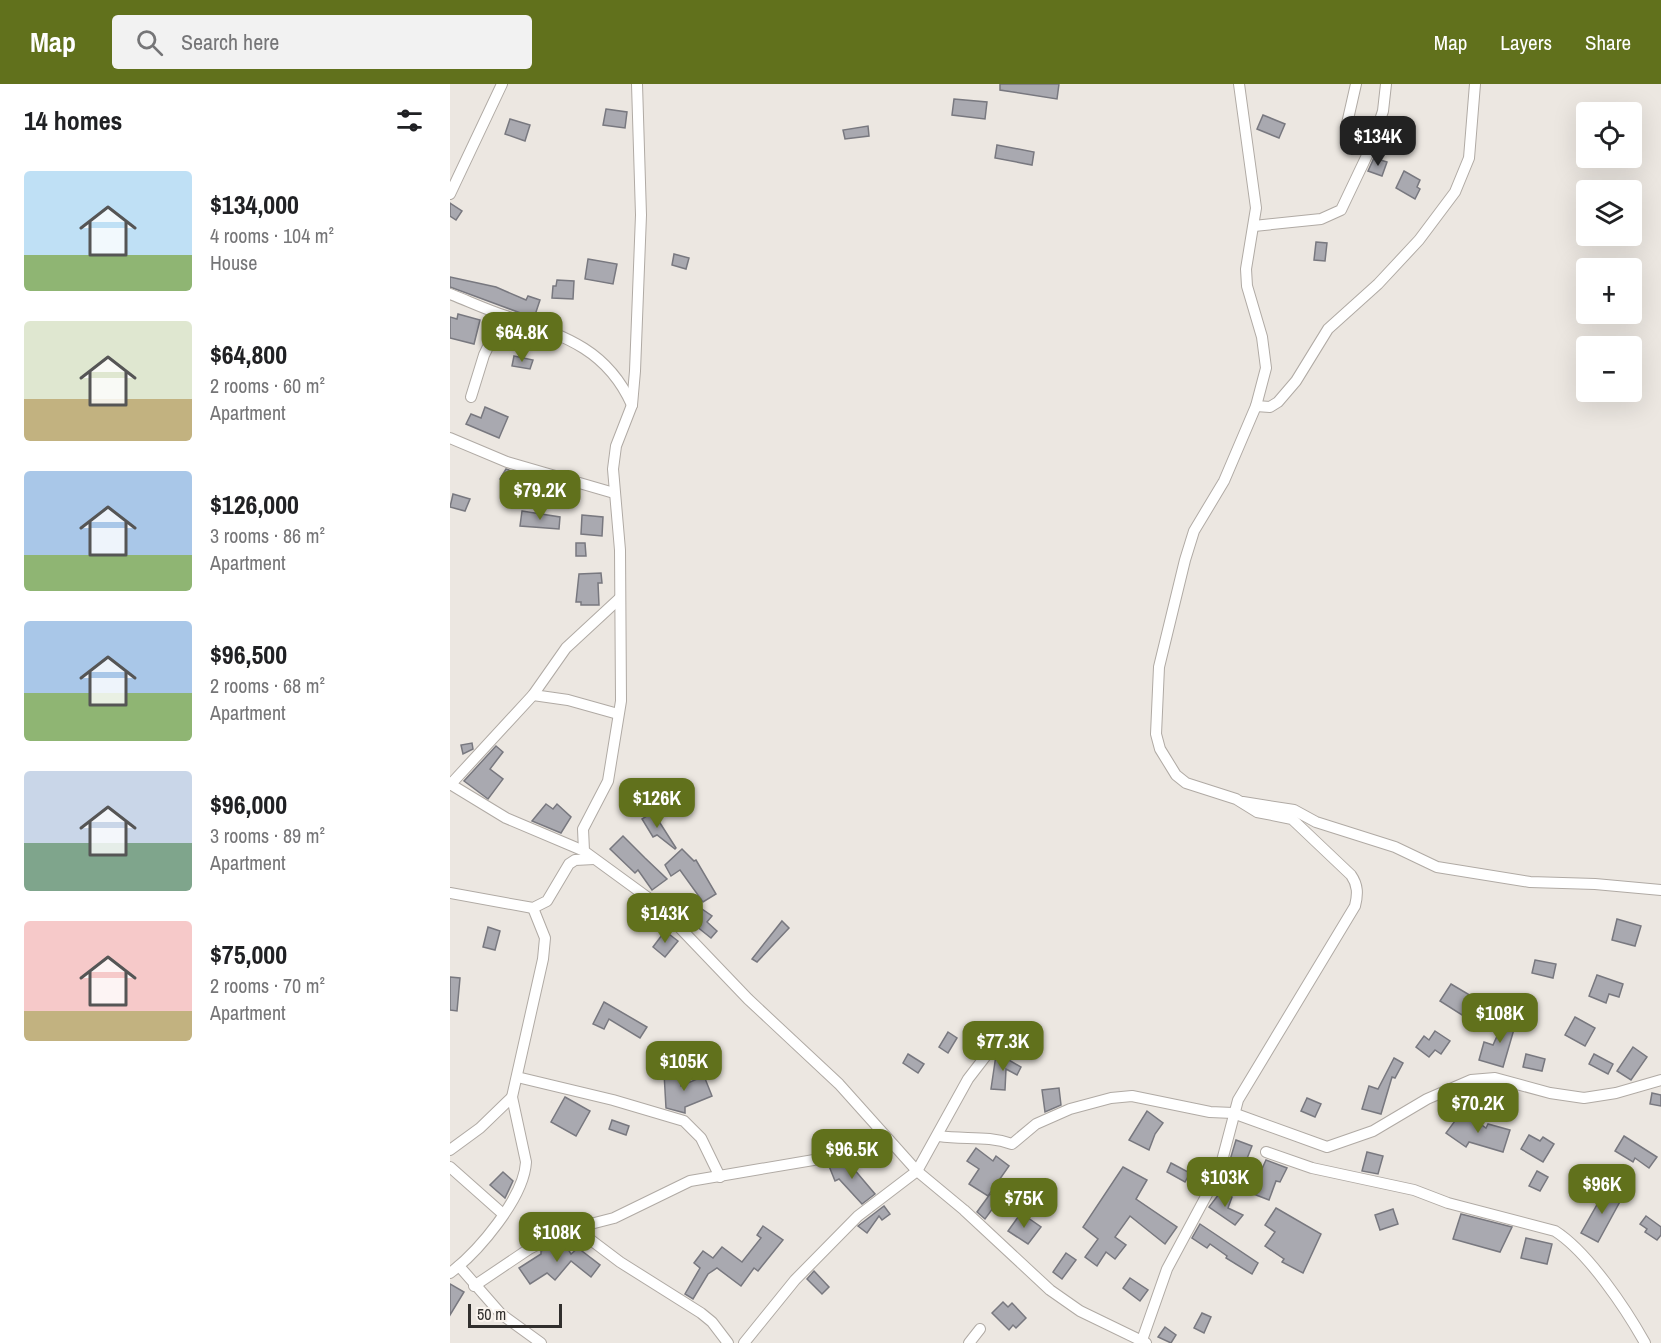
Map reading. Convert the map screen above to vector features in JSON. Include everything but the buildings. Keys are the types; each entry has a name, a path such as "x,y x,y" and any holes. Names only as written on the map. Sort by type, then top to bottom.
{"street":[{"path":"450,194 502,84"},
{"path":"584,851 584,829 608,781 621,701 620,550 614,493 616,446 632,405 641,215 637,84"},
{"path":"1346,128 1356,84"},
{"path":"1254,226 1321,219 1341,210 1374,139 1383,111 1386,84"},
{"path":"1256,406 1270,406 1287,393 1328,329 1378,284 1419,240 1455,192 1469,158 1475,84"},
{"path":"1241,85 1256,208 1246,269 1247,286 1262,337 1266,368 1256,406 1224,481 1194,531 1166,632 1158,673 1156,734 1160,748 1173,771 1186,783 1241,802 1294,810 1316,822 1395,847 1437,867 1530,882 1595,884 1661,890"},
{"path":"450,294 503,316 569,339 589,351 623,385 632,405"},
{"path":"471,397 484,355 503,316"},
{"path":"450,438 529,469 614,493"},
{"path":"621,598 566,648 534,695 450,785 506,818 584,851 658,905 748,999 839,1083 917,1172 964,1210 1064,1300 1080,1311 1143,1342 1167,1269 1219,1172 1233,1113 1354,906 1357,894 1355,881 1351,875 1296,822 1287,817 1260,813 1241,802"},
{"path":"534,695 568,700 618,714"},
{"path":"450,893 533,909 547,901 562,872 569,864 594,859"},
{"path":"533,909 545,938 543,959 512,1097 526,1162 525,1173 503,1214 472,1254 454,1269 501,1314 541,1343"},
{"path":"744,1343 795,1280 858,1216 917,1172 939,1136 968,1079 1005,1031"},
{"path":"517,1077 614,1100 684,1121 700,1138 720,1177"},
{"path":"939,1136 956,1139 986,1137 1012,1144 1036,1124 1070,1109 1110,1098 1132,1096 1210,1112 1233,1113 1328,1147 1374,1131 1428,1099 1471,1080 1495,1078 1550,1093 1584,1098 1616,1093 1661,1080"},
{"path":"450,1150 480,1128 512,1097"},
{"path":"474,1286 529,1249 575,1228 614,1218 690,1181 849,1154 888,1140"},
{"path":"1266,1152 1329,1172 1414,1190 1448,1203 1555,1231 1565,1237 1626,1308 1645,1343"},
{"path":"450,1167 503,1214"},
{"path":"575,1228 620,1262 701,1312 728,1343"},
{"path":"969,1343 980,1329"}]}
